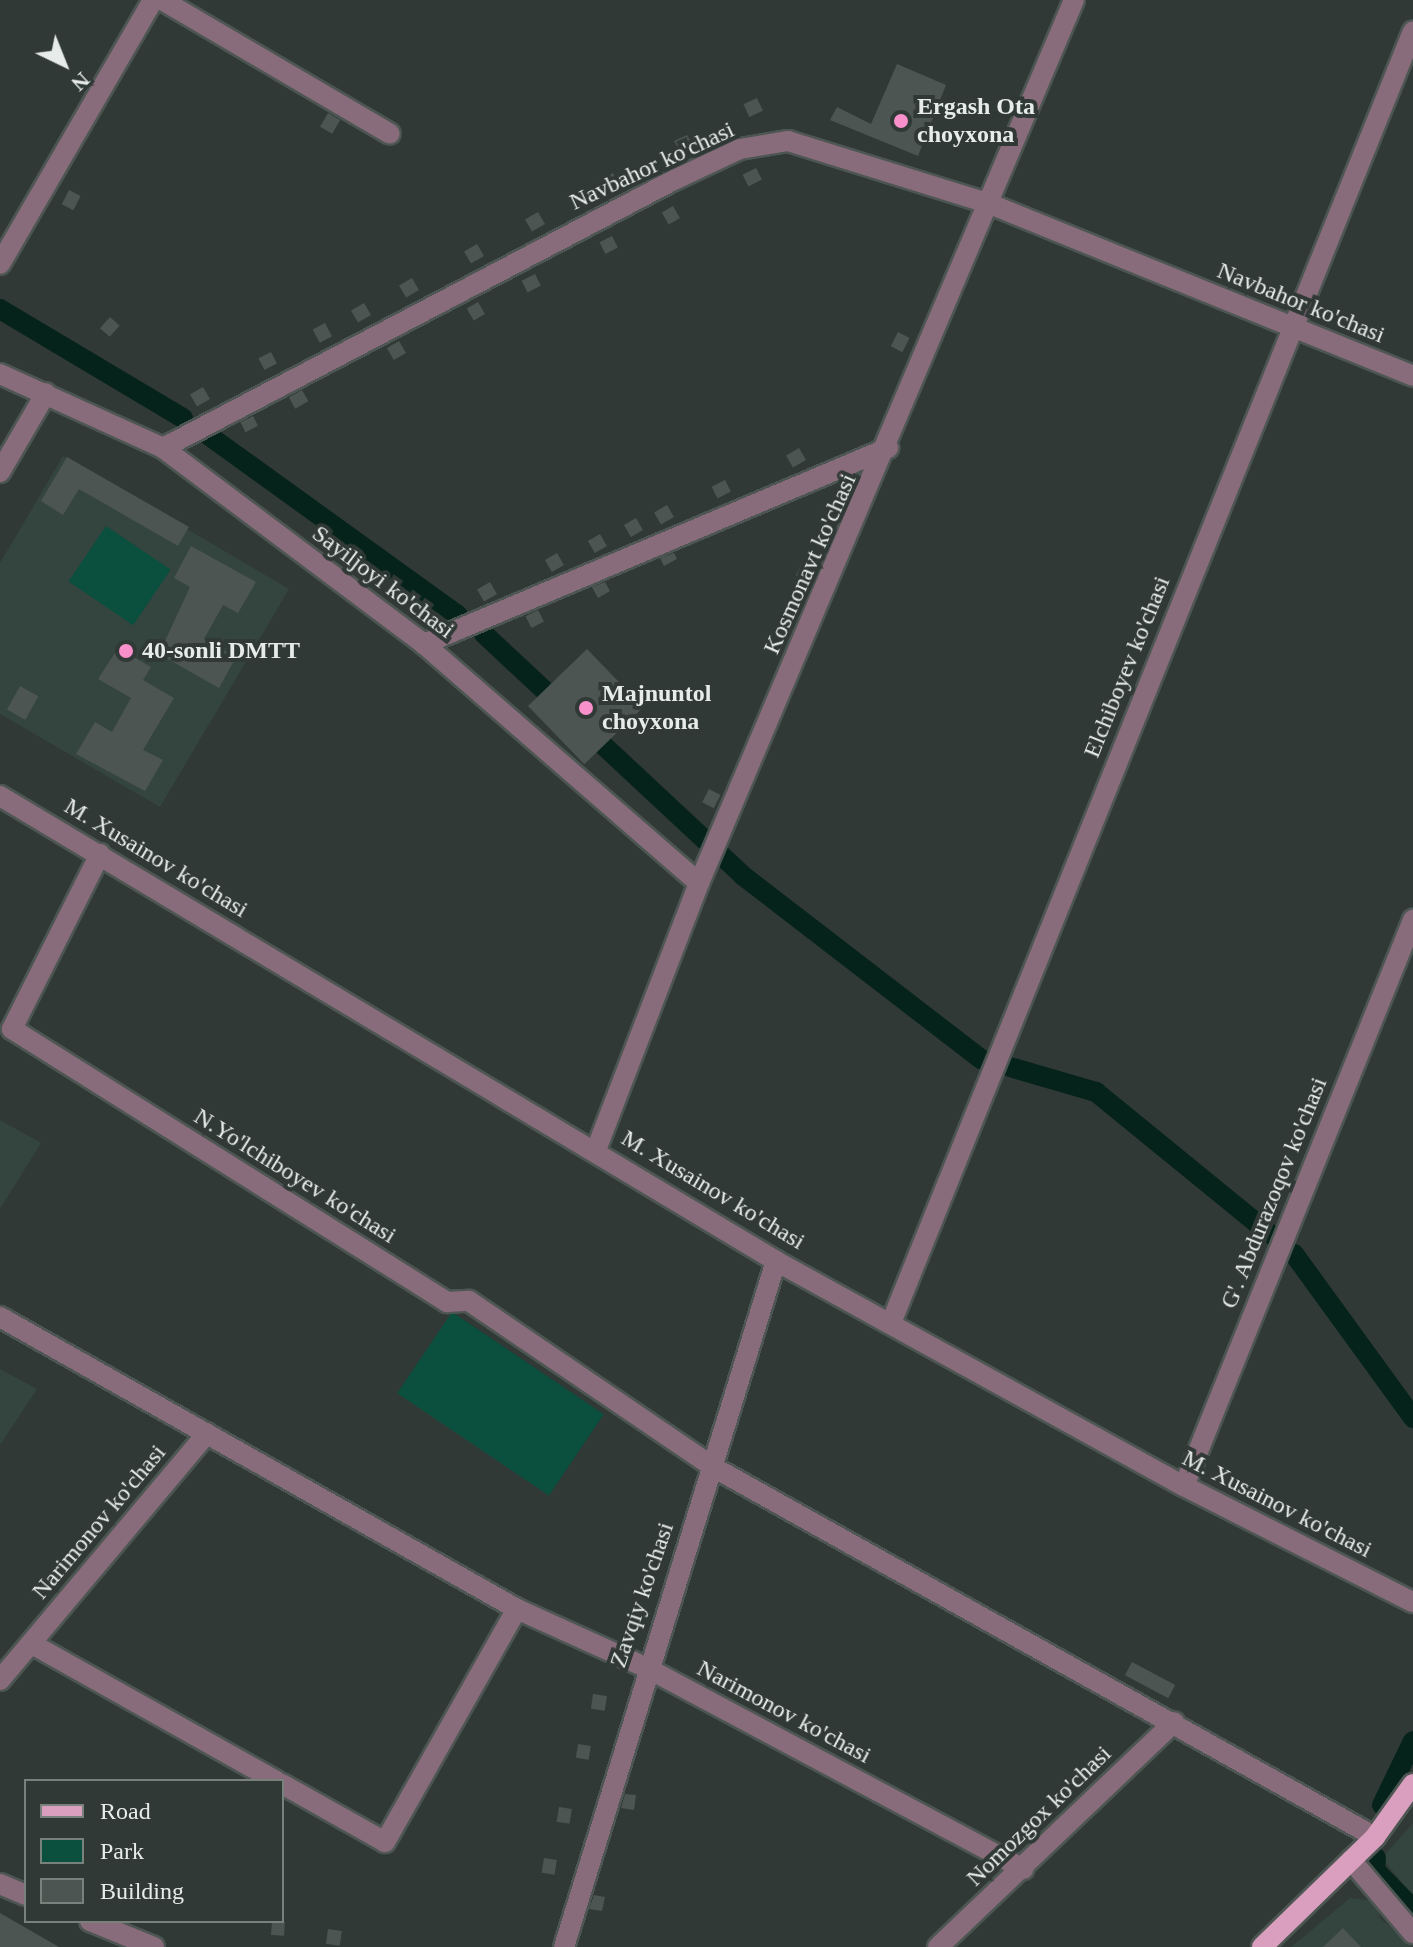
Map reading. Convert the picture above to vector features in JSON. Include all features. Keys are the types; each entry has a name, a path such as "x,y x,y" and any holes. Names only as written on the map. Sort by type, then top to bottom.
{"main road":[{"path":"1262,1947 1375,1837 1413,1784"}],"street":[{"path":"0,264 153,0"},
{"path":"162,0 390,134"},
{"name":"Kosmonavt ko'chasi","path":"596,1150 699,882 888,448 1074,0"},
{"name":"Elchiboyev ko'chasi","path":"891,1323 1413,31"},
{"name":"Navbahor ko'chasi","path":"163,448 740,149 788,141 990,204 1291,329 1413,376"},
{"name":"Sayiljoyi ko'chasi","path":"0,374 163,448 424,644 699,882"},
{"path":"0,472 46,393"},
{"path":"424,644 888,448"},
{"name":"M. Xusainov ko'chasi","path":"0,796 596,1150 776,1261 1184,1486 1413,1602"},
{"name":"N.Yo'lchiboyev ko'chasi","path":"100,854 12,1029 447,1302 469,1301 713,1467"},
{"name":"G'. Abdurazoqov ko'chasi","path":"1184,1486 1413,920"},
{"name":"Zavqiy ko'chasi","path":"564,1947 645,1667 713,1467 776,1261"},
{"name":"Narimonov ko'chasi","path":"0,1317 517,1609 645,1667 1023,1869"},
{"name":"Narimonov ko'chasi","path":"0,1680 207,1433"},
{"path":"713,1467 1375,1837"},
{"path":"284,1785 385,1842 517,1609"},
{"path":"32,1644 272,1779"},
{"name":"Nomozgox ko'chasi","path":"938,1947 1174,1722"},
{"path":"1351,1860 1413,1933"},
{"path":"0,1884 24,1894"},
{"path":"95,1923 154,1947"}],"shaded area":[{"name":"40-sonli DMTT","path":"63,456 289,589 160,807 0,714 0,563"},
{"path":"0,1120 41,1143 0,1209"},
{"path":"0,1369 37,1389 0,1445"},
{"path":"1413,1823 1413,1896 1382,1858"},
{"path":"1350,1898 1375,1901 1380,1918 1413,1947 1291,1947"}],"green space":[{"path":"106,526 171,570 133,625 69,582"},
{"path":"452,1312 604,1414 549,1496 397,1393"}],"building":[{"path":"897,64 946,85 918,156 830,120 837,107 871,124"},
{"path":"757,98 763,111 749,117 743,104"},
{"path":"328,113 340,120 332,134 320,127"},
{"path":"687,135 694,147 681,153 674,141"},
{"path":"756,168 762,180 749,186 743,175"},
{"path":"613,173 619,186 605,192 599,179"},
{"path":"69,190 81,196 73,210 62,204"},
{"path":"673,206 680,218 669,225 662,212"},
{"path":"538,212 545,224 532,232 525,220"},
{"path":"612,236 618,248 605,254 600,242"},
{"path":"477,244 484,256 471,264 464,252"},
{"path":"535,274 541,286 528,292 522,281"},
{"path":"412,278 419,290 406,298 399,286"},
{"path":"478,302 485,314 474,321 467,308"},
{"path":"364,303 371,315 358,323 351,310"},
{"path":"110,317 120,326 110,337 100,328"},
{"path":"325,323 332,336 320,343 313,330"},
{"path":"898,332 910,338 902,352 891,346"},
{"path":"399,341 406,353 394,360 387,348"},
{"path":"271,352 277,364 264,370 259,358"},
{"path":"203,387 210,399 197,407 190,394"},
{"path":"302,390 308,401 295,409 289,397"},
{"path":"253,416 258,426 246,432 241,422"},
{"path":"799,448 806,460 793,468 786,455"},
{"path":"67,457 189,527 178,546 79,489 63,515 41,501"},
{"path":"725,480 731,492 718,498 712,487"},
{"path":"667,505 674,517 661,525 654,512"},
{"path":"636,518 643,530 631,537 624,525"},
{"path":"600,534 607,546 595,553 588,541"},
{"path":"191,546 256,582 238,613 223,605 204,639 236,657 219,688 159,654 190,587 174,578"},
{"path":"557,553 564,565 552,572 545,560"},
{"path":"674,553 677,559 664,566 660,558"},
{"path":"803,561 815,567 807,581 796,575"},
{"path":"490,582 497,594 484,602 477,590"},
{"path":"605,582 610,591 598,598 592,587"},
{"path":"538,610 544,622 531,628 526,616"},
{"path":"118,648 151,667 143,680 174,698 143,750 163,760 145,791 76,754 95,722 112,732 131,698 98,679"},
{"path":"587,649 643,707 584,764 528,706"},
{"path":"20,686 38,696 25,720 7,710"},
{"path":"709,789 721,795 714,808 702,802"},
{"path":"1132,1662 1175,1685 1168,1698 1125,1675"},
{"path":"593,1694 607,1696 605,1711 591,1709"},
{"path":"578,1744 591,1746 589,1760 576,1758"},
{"path":"625,1794 636,1795 634,1810 621,1808"},
{"path":"559,1807 572,1809 569,1824 557,1822"},
{"path":"544,1858 557,1860 554,1875 542,1873"},
{"path":"594,1895 605,1897 602,1911 589,1909"},
{"path":"0,1913 59,1947 0,1947"},
{"path":"285,1922 284,1936 271,1935 272,1923"},
{"path":"1343,1928 1361,1947 1323,1947"},
{"path":"328,1929 342,1931 340,1946 326,1944"}],"waterway":[{"path":"0,309 183,418"},
{"path":"208,435 458,615"},
{"path":"484,634 742,875 981,1059"},
{"path":"1010,1067 1096,1092 1270,1234"},
{"path":"1294,1254 1413,1418"},
{"path":"1382,1805 1413,1741"},
{"path":"1376,1858 1375,1870 1413,1909"}],"place":[{"name":"Ergash Ota choyxona","path":"901,121"},
{"name":"40-sonli DMTT","path":"126,651"},
{"name":"Majnuntol choyxona","path":"586,708"}]}
